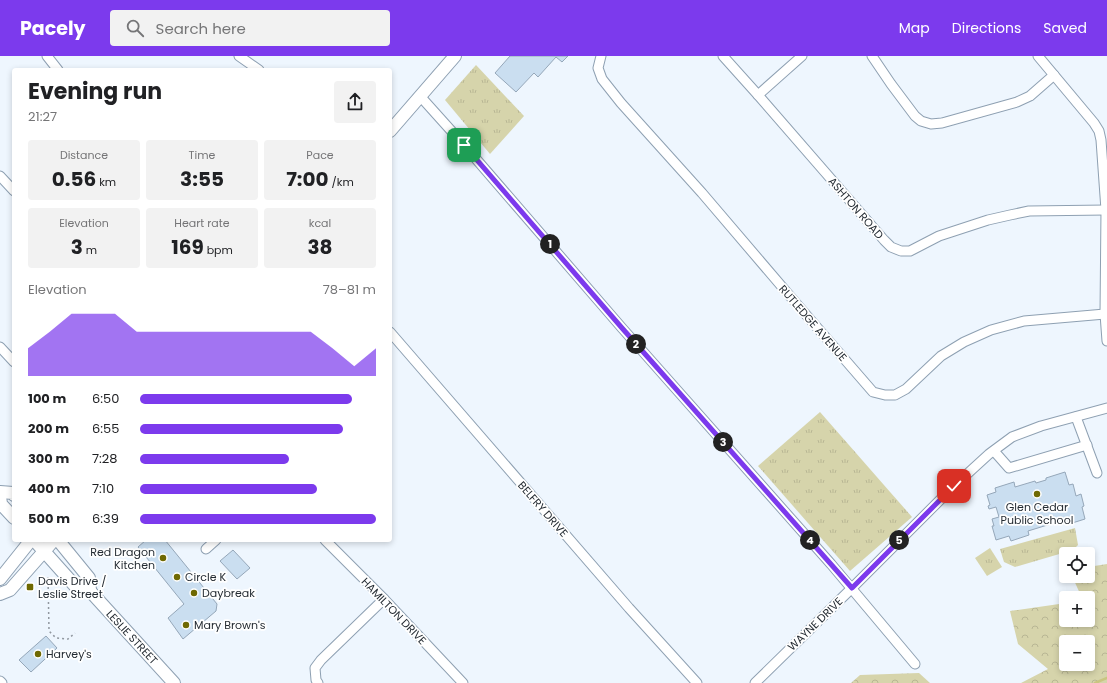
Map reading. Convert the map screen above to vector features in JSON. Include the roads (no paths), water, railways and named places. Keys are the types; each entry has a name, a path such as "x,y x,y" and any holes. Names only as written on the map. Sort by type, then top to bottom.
{"main road":[{"path":"392,129 455,56"},
{"path":"0,492 12,493"},
{"path":"0,496 1,504 12,516"},
{"path":"0,579 29,542"},
{"name":"LESLIE STREET","path":"36,542 76,587 90,591 174,683"},
{"path":"0,594 10,590 52,542"},
{"name":"LESLIE STREET","path":"60,542 89,578 90,591"}],"street":[{"path":"47,56 56,68"},
{"path":"239,56 256,68"},
{"name":"RUTLEDGE AVENUE","path":"601,56 598,68 602,79 621,103 702,192 873,392 885,396 895,395 906,389 941,356 964,342 991,330 1024,321 1105,314"},
{"name":"ASHTON ROAD","path":"723,56 891,247 901,251 910,250 939,236 988,220 1029,211 1106,210"},
{"path":"758,95 802,56"},
{"path":"872,56 915,116 921,121 931,124 942,123 1017,102 1030,96 1054,75"},
{"path":"1038,56 1099,131 1106,210 1105,314 1107,340"},
{"path":"420,96 622,328 852,588 915,664"},
{"path":"0,176 12,189"},
{"name":"BELFRY DRIVE","path":"392,334 629,608 697,683"},
{"path":"0,346 12,360"},
{"name":"WAYNE DRIVE","path":"754,683 954,486 994,450 1012,437 1041,426 1107,408"},
{"path":"1076,416 1097,473"},
{"path":"994,450 1009,468 1087,445"},
{"path":"206,549 214,542"},
{"name":"HAMILTON DRIVE","path":"327,542 384,599 463,683"},
{"path":"318,683 316,680 315,668 320,660 384,599"}],"waterway":[{"path":"1095,683 1107,678"}],"place":[{"name":"Glen Cedar Public School","path":"1037,494"},
{"name":"Red Dragon Kitchen","path":"163,558"},
{"name":"Circle K","path":"177,577"},
{"name":"Davis Drive / Leslie Street","path":"30,587"},
{"name":"Daybreak","path":"194,593"},
{"name":"Mary Brown's","path":"186,625"},
{"name":"Harvey's","path":"38,654"}]}
